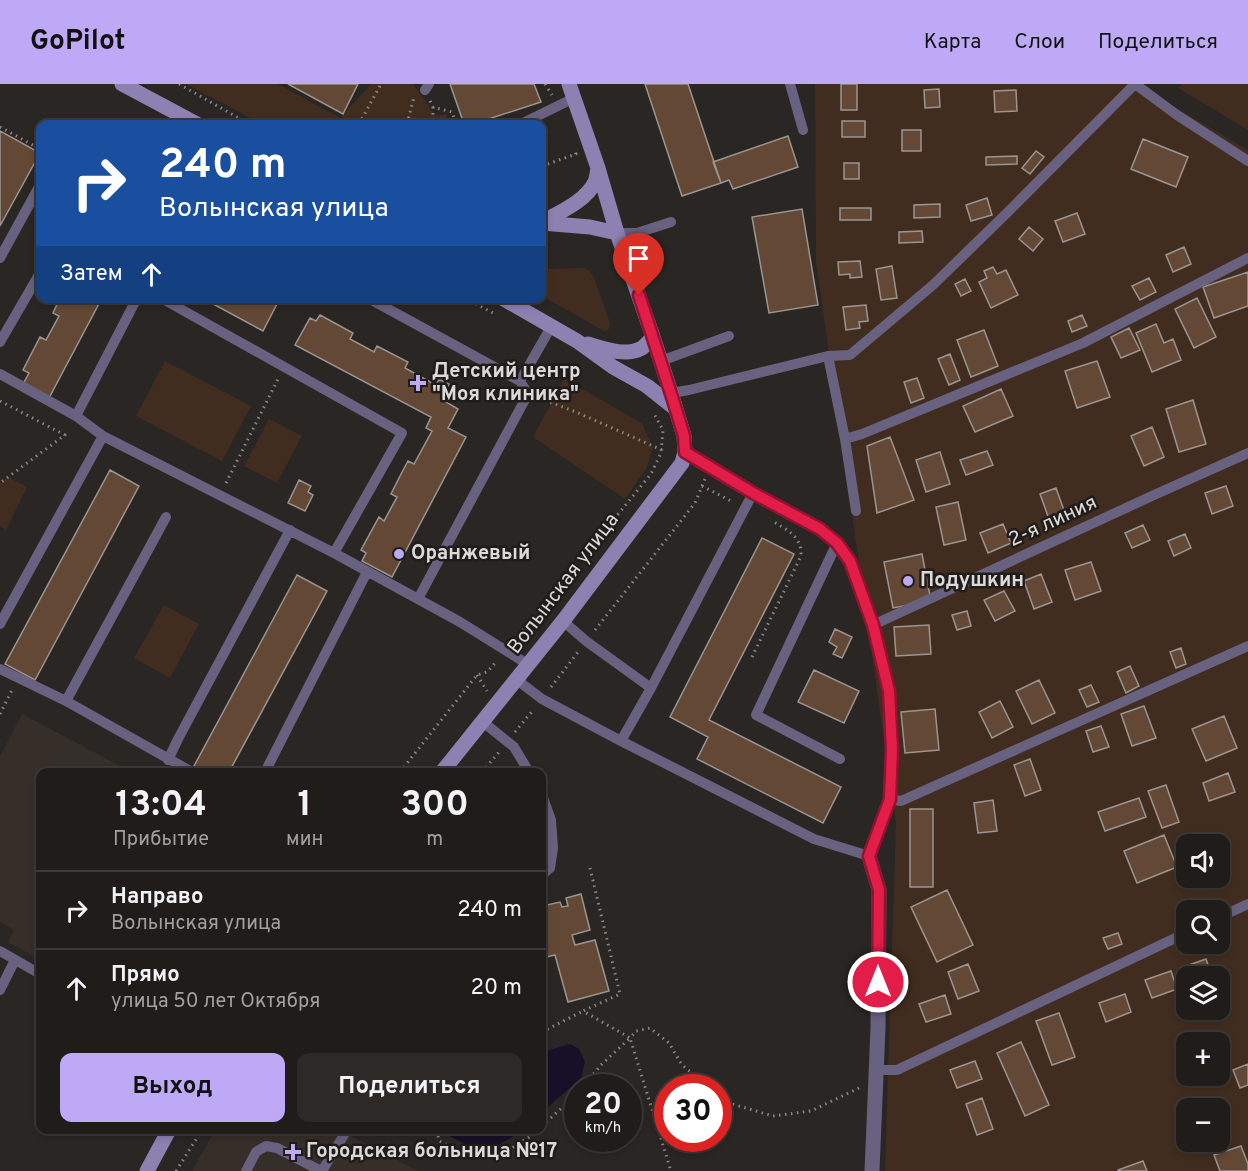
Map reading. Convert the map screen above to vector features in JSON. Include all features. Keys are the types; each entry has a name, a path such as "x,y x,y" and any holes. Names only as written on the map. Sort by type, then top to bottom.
{"street":[{"path":"122,84 190,120"},
{"path":"572,91 661,361 684,436 685,452"},
{"path":"546,221 572,205 588,191 595,182 598,168"},
{"path":"546,223 590,227 617,233"},
{"path":"510,303 577,341 613,367 647,386 675,409"},
{"path":"577,341 612,351 633,352 644,347 653,337"},
{"name":"Волынская улица","path":"445,768 563,621 682,463 685,452"},
{"path":"869,856 879,890 878,1028 872,1171"},
{"path":"147,1171 168,1134"}],"lane":[{"path":"790,84 803,130"},
{"path":"671,393 828,356 850,355 933,285 1132,85 1248,161"},
{"path":"527,120 572,91"},
{"path":"0,258 36,192"},
{"path":"617,233 637,233 671,222"},
{"path":"845,438 862,434 1083,343 1248,258"},
{"path":"0,342 36,280"},
{"path":"76,416 134,303"},
{"path":"170,303 402,433 334,553"},
{"path":"377,303 520,381 528,394 418,599"},
{"path":"520,381 551,327"},
{"path":"661,361 729,336"},
{"path":"828,356 845,438 856,511"},
{"path":"0,374 76,416 103,436 334,553 418,599 529,665"},
{"path":"0,624 103,436"},
{"path":"517,680 542,699 814,839 869,856 890,799 892,749 889,691 873,625 850,561 837,543 820,529 753,493 685,452"},
{"name":"2-я линия","path":"873,625 1248,453"},
{"path":"621,741 753,493"},
{"path":"66,701 166,517"},
{"path":"168,760 290,530"},
{"path":"837,543 756,715 840,759"},
{"path":"267,768 367,572"},
{"path":"563,621 586,641 651,688"},
{"path":"890,799 901,801 1248,646"},
{"path":"0,669 66,701 184,768"},
{"path":"483,722 514,747 527,768"},
{"path":"546,806 551,820 553,848 550,868 546,872"},
{"path":"1230,912 1248,904"},
{"path":"876,1070 897,1070 1176,938"},
{"path":"0,951 36,972"},
{"path":"0,990 15,960"},
{"path":"246,1171 256,1152 266,1146 277,1148 322,1171 345,1134"}],"path":[{"path":"179,84 242,120"},
{"path":"361,120 381,84"},
{"path":"408,120 417,85 427,87 434,116"},
{"path":"433,107 452,112 455,120"},
{"path":"0,127 36,146"},
{"path":"546,165 576,154"},
{"path":"474,303 499,316"},
{"path":"221,494 284,366"},
{"path":"528,394 576,412 662,450"},
{"path":"0,400 65,435 0,483"},
{"path":"403,768 477,675 487,672 651,474 662,450 663,430 651,409"},
{"path":"542,699 695,503 706,475"},
{"path":"702,486 745,509 765,516 794,535 800,543 799,561 752,657"},
{"path":"689,498 695,503"},
{"path":"477,675 487,691"},
{"path":"0,714 18,679"},
{"path":"546,1030 620,994 590,868"},
{"path":"583,1011 630,1038 671,1171"},
{"path":"594,1074 636,1030 650,1028 669,1043 682,1065 693,1074"},
{"path":"732,1104 773,1116 811,1111 863,1086"},
{"path":"546,1122 564,1106"},
{"path":"176,1171 199,1134"},
{"path":"438,1134 439,1141 463,1152 500,1156 533,1134"}],"shaded area":[{"path":"186,84 278,84 340,118 371,84 413,84 434,114 436,116 446,114 448,120 254,120"},
{"path":"815,84 1135,84 1248,150 1248,1171 885,1171 896,823 816,261"},
{"path":"1182,84 1248,84 1248,130 1178,88"},
{"path":"584,268 590,271 610,323 609,329 604,331 546,298 546,269"},
{"path":"165,361 251,406 222,461 136,416"},
{"path":"564,379 642,423 653,448 646,469 625,499 533,437"},
{"path":"269,419 302,436 277,483 244,466"},
{"path":"8,477 27,487 6,530 0,526 0,483"},
{"path":"164,605 199,624 170,678 134,658"},
{"path":"22,714 124,768 36,768 36,958 8,942 14,930 0,922 0,756"},
{"path":"570,1044 579,1049 585,1062 582,1074 564,1074 564,1093 546,1109 546,1051"},
{"name":"Городская больница №17","path":"213,1134 347,1134 419,1171 192,1171"},
{"path":"451,1134 516,1134 500,1144 483,1149 471,1147 451,1137"}],"building":[{"path":"288,84 358,84 343,114"},
{"path":"450,84 534,84 541,102 485,120 463,120"},
{"path":"645,84 688,84 721,183 682,196"},
{"path":"841,84 857,84 857,110 841,110"},
{"path":"939,89 940,107 925,108 924,90"},
{"path":"1016,90 1017,111 995,112 994,91"},
{"path":"842,121 865,121 865,137 842,137"},
{"path":"902,130 921,130 921,151 902,151"},
{"path":"0,131 36,151 36,160 0,226"},
{"path":"788,136 798,167 733,189 729,180 721,183 713,162"},
{"path":"1143,139 1188,157 1176,187 1131,169"},
{"path":"1036,151 1044,157 1030,174 1022,168"},
{"path":"1017,156 1017,164 986,165 986,157"},
{"path":"844,163 859,163 859,179 844,179"},
{"path":"987,198 992,215 971,221 966,205"},
{"path":"940,204 940,217 914,218 914,205"},
{"path":"840,208 871,208 871,220 840,220"},
{"path":"802,209 818,305 769,313 752,217"},
{"path":"1077,213 1085,234 1063,242 1055,221"},
{"path":"1029,227 1043,239 1033,251 1019,239"},
{"path":"922,231 923,242 899,243 899,232"},
{"path":"1184,247 1191,264 1173,272 1166,255"},
{"path":"860,261 862,277 850,278 850,274 839,275 838,262"},
{"path":"892,266 897,298 881,300 876,269"},
{"path":"993,267 997,274 1006,270 1018,295 991,308 979,282 987,278 984,271"},
{"path":"1248,272 1248,306 1214,318 1203,287"},
{"path":"1149,278 1156,292 1140,300 1132,286"},
{"path":"965,279 971,291 961,296 955,284"},
{"path":"1197,298 1216,337 1194,348 1175,309"},
{"path":"58,303 99,303 49,398 23,384 29,373 23,370 40,337 46,340 59,316 53,313"},
{"path":"211,303 277,303 263,331"},
{"path":"866,305 868,321 859,322 860,328 846,330 843,307"},
{"path":"320,315 353,333 350,339 374,352 377,346 408,362 405,368 436,385 439,379 449,384 441,399 458,409 448,428 466,437 392,577 362,561 366,553 361,550 379,517 384,521 397,497 391,494 408,461 414,464 432,431 426,428 431,417 295,345 310,318 316,321"},
{"path":"1082,315 1087,326 1072,332 1068,321"},
{"path":"1156,324 1164,343 1173,339 1181,360 1152,372 1136,333"},
{"path":"1129,328 1140,350 1121,358 1111,337"},
{"path":"984,330 998,366 971,377 957,340"},
{"path":"950,354 960,380 949,385 938,359"},
{"path":"1097,361 1110,397 1077,408 1065,371"},
{"path":"917,378 924,398 911,403 904,382"},
{"path":"1001,389 1013,416 975,432 963,406"},
{"path":"1193,400 1206,444 1179,452 1166,409"},
{"path":"1152,427 1164,457 1144,466 1131,436"},
{"path":"890,437 914,500 877,513 867,446"},
{"path":"987,451 993,465 966,475 960,460"},
{"path":"940,452 950,484 926,492 916,460"},
{"path":"110,470 139,486 35,680 5,664"},
{"path":"299,480 311,486 308,492 313,495 305,511 288,503"},
{"path":"1226,486 1233,506 1212,514 1205,493"},
{"path":"1056,488 1065,513 1049,519 1040,494"},
{"path":"958,502 966,540 944,545 936,507"},
{"path":"1003,524 1011,543 988,553 980,533"},
{"path":"1143,525 1150,540 1132,548 1125,533"},
{"path":"1185,534 1191,548 1174,556 1168,541"},
{"path":"762,538 794,554 709,720 841,787 823,823 697,759 708,737 670,717"},
{"name":"Подушкин","path":"922,554 931,601 893,608 884,562"},
{"path":"1091,562 1101,591 1075,600 1065,570"},
{"path":"1041,574 1052,602 1034,609 1024,581"},
{"path":"297,575 327,591 231,768 194,766"},
{"path":"1004,591 1015,611 995,621 984,600"},
{"path":"967,611 971,626 957,630 952,615"},
{"path":"929,625 931,654 896,656 894,627"},
{"path":"835,629 852,637 842,658 833,654 837,647 829,642"},
{"path":"1181,648 1186,664 1176,668 1170,652"},
{"path":"1130,666 1139,686 1126,693 1117,672"},
{"path":"814,670 859,691 844,723 798,702"},
{"path":"1039,680 1055,713 1032,724 1016,691"},
{"path":"1091,685 1099,702 1087,707 1079,690"},
{"path":"1000,701 1013,727 992,738 979,712"},
{"path":"1144,706 1156,738 1132,746 1121,714"},
{"path":"935,709 939,750 905,753 901,712"},
{"path":"1224,716 1237,748 1206,761 1192,729"},
{"path":"1101,726 1109,747 1093,752 1086,731"},
{"path":"1030,759 1041,790 1025,796 1014,765"},
{"path":"1228,773 1235,792 1209,801 1203,783"},
{"path":"1166,785 1179,822 1162,828 1148,791"},
{"path":"1139,798 1146,817 1105,831 1098,812"},
{"path":"993,800 997,831 978,833 974,803"},
{"path":"910,809 933,809 933,887 910,887"},
{"path":"1164,835 1176,867 1137,883 1124,851"},
{"path":"947,890 973,945 937,962 911,907"},
{"path":"581,894 590,930 572,935 575,945 595,940 609,991 568,1002 555,955 546,957 546,905 560,902 562,907 568,906 566,898"},
{"path":"1118,933 1122,944 1108,949 1103,938"},
{"path":"1206,959 1208,966 1189,966"},
{"path":"968,964 979,991 958,999 948,972"},
{"path":"1171,971 1176,989 1152,998 1145,980"},
{"path":"1125,994 1131,1012 1106,1022 1099,1003"},
{"path":"945,995 951,1014 926,1022 919,1004"},
{"path":"1059,1013 1075,1057 1052,1065 1036,1021"},
{"path":"1021,1042 1049,1105 1025,1116 997,1053"},
{"path":"975,1061 982,1079 957,1088 950,1070"},
{"path":"1248,1064 1248,1085 1240,1088 1233,1070"},
{"path":"982,1098 993,1129 977,1135 966,1104"},
{"path":"1241,1146 1248,1164 1248,1171 1220,1171 1214,1155 1230,1152 1230,1150"},
{"path":"1143,1161 1147,1171 1118,1171 1118,1170"}],"place":[{"name":"Детский центр \"Моя клиника\"","path":"418,383"},
{"name":"Оранжевый","path":"399,554"},
{"name":"Подушкин","path":"908,581"},
{"name":"Городская больница №17","path":"293,1152"}],"route":[{"path":"639,295 684,436 685,452 753,493 820,529 837,543 850,561 873,625 889,691 892,749 890,799 869,856 879,890 878,982"}]}
